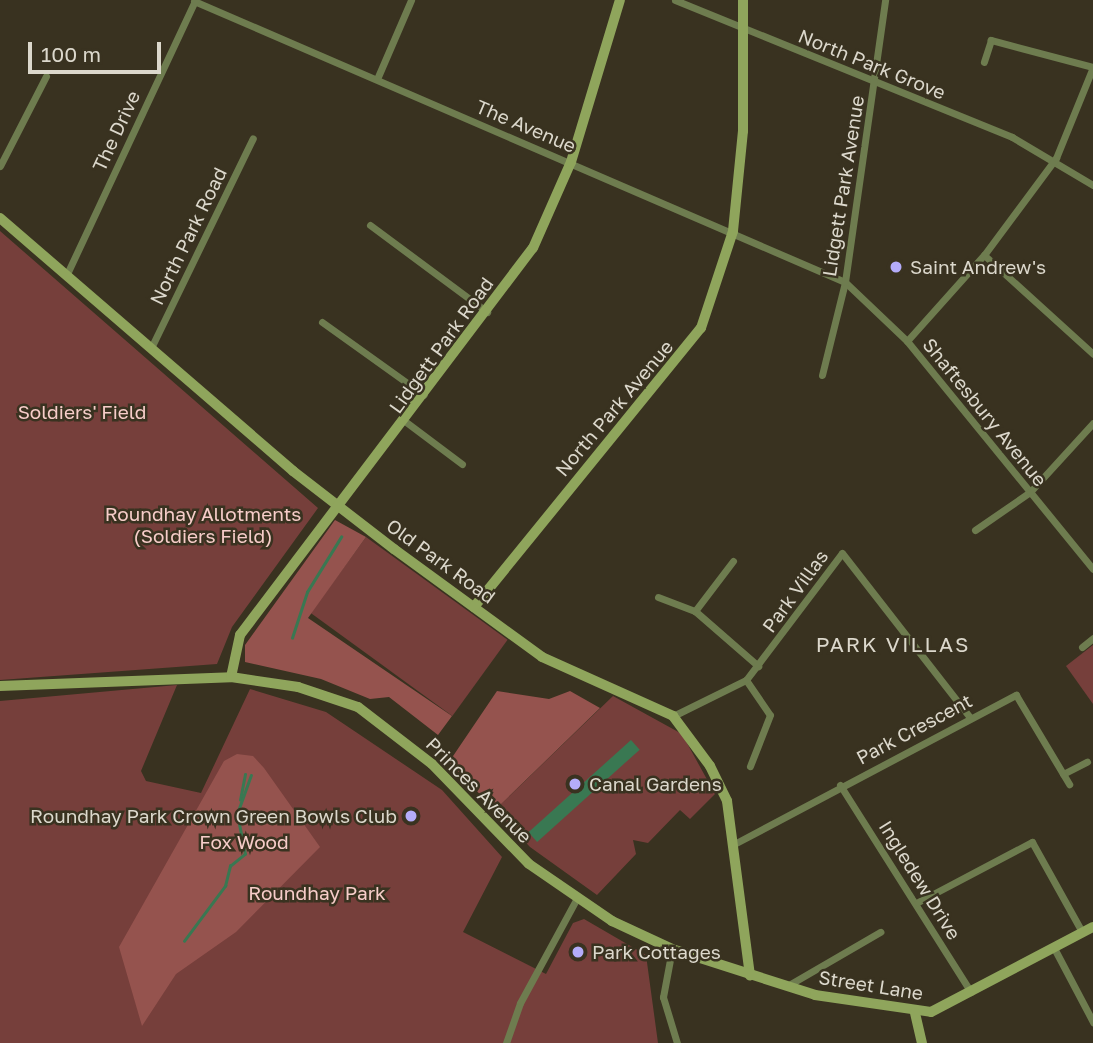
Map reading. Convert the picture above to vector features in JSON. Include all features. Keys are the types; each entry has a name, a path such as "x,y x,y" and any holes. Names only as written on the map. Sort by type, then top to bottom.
{"street":[{"path":"377,79 411,0"},
{"name":"Lidgett Park Road","path":"231,677 240,635 337,505 406,422 533,248 571,162 620,0"},
{"name":"North Park Grove","path":"675,0 1056,158 1093,185"},
{"name":"North Park Avenue","path":"474,607 673,370 712,303 733,232 745,28 743,0"},
{"name":"Lidgett Park Avenue","path":"822,375 845,282 885,0"},
{"name":"The Avenue","path":"194,1 845,282"},
{"name":"The Drive","path":"66,276 194,1"},
{"path":"907,341 984,255 1056,158 1093,67 991,40 984,61"},
{"path":"0,166 46,76"},
{"name":"North Park Road","path":"151,348 253,138"},
{"name":"Old Park Road","path":"0,218 337,505 474,607 542,657 673,716 710,766 736,843 750,975"},
{"path":"370,225 487,312"},
{"path":"984,255 1093,354"},
{"name":"Shaftesbury Avenue","path":"845,282 907,341 1093,569"},
{"path":"322,322 425,396"},
{"path":"406,422 462,464"},
{"path":"975,530 1030,492 1093,423"},
{"name":"Park Villas","path":"673,716 746,680 842,553 889,605 969,716"},
{"path":"695,611 733,561"},
{"path":"658,597 695,611 758,666"},
{"path":"1082,647 1093,638"},
{"name":"Princes Avenue","path":"0,686 231,677 298,687 358,707 432,764 529,864 577,898 672,949"},
{"path":"746,680 770,715 750,766"},
{"name":"Park Crescent","path":"736,843 969,716 1016,695 1069,784"},
{"path":"1063,774 1087,762"},
{"name":"Ingledew Drive","path":"841,785 918,902 971,992"},
{"path":"918,902 1032,842 1082,932"},
{"path":"506,1043 520,1003 577,898"},
{"name":"Street Lane","path":"672,949 787,986 915,1013 971,992 1093,927"},
{"path":"787,986 880,932"},
{"path":"1054,948 1093,1022"},
{"path":"672,949 663,997 677,1043"},
{"path":"915,1013 922,1043"}],"green space":[{"name":"Soldiers' Field","path":"0,231 318,508 232,627 217,664 0,680"},
{"path":"335,520 366,537 308,618 452,716 438,735 389,697 370,699 321,679 245,662 245,645"},
{"path":"366,537 508,640 452,716 311,613"},
{"path":"1093,645 1093,704 1066,666"},
{"name":"Roundhay Park","path":"177,685 141,771 146,781 201,793 250,689 326,712 442,790 502,857 463,932 546,974 573,923 584,919 646,955 658,1043 0,1043 0,701"},
{"path":"497,691 549,699 570,691 600,708 495,810 449,762"},
{"name":"Canal Gardens","path":"613,696 682,734 715,794 690,819 680,810 648,843 633,840 636,854 597,895 530,847 495,810"},
{"name":"Fox Wood","path":"237,754 253,756 264,768 320,847 236,932 176,974 142,1026 119,947 224,761"}],"shaded area":[{"path":"631,740 640,750 537,842 528,832"}],"waterway":[{"path":"292,638 307,592 341,537"},
{"path":"240,800 245,774"},
{"path":"184,941 225,886 230,866 245,854 237,814 251,775"}],"place":[{"name":"Saint Andrew's","path":"896,267"},
{"name":"Canal Gardens","path":"575,784"},
{"name":"Roundhay Park Crown Green Bowls Club","path":"411,816"},
{"name":"Park Cottages","path":"578,952"}],"district":[{"name":"PARK VILLAS","path":"893,644"}],"park label":[{"name":"Roundhay Allotments (Soldiers Field)","path":"203,525"}]}
